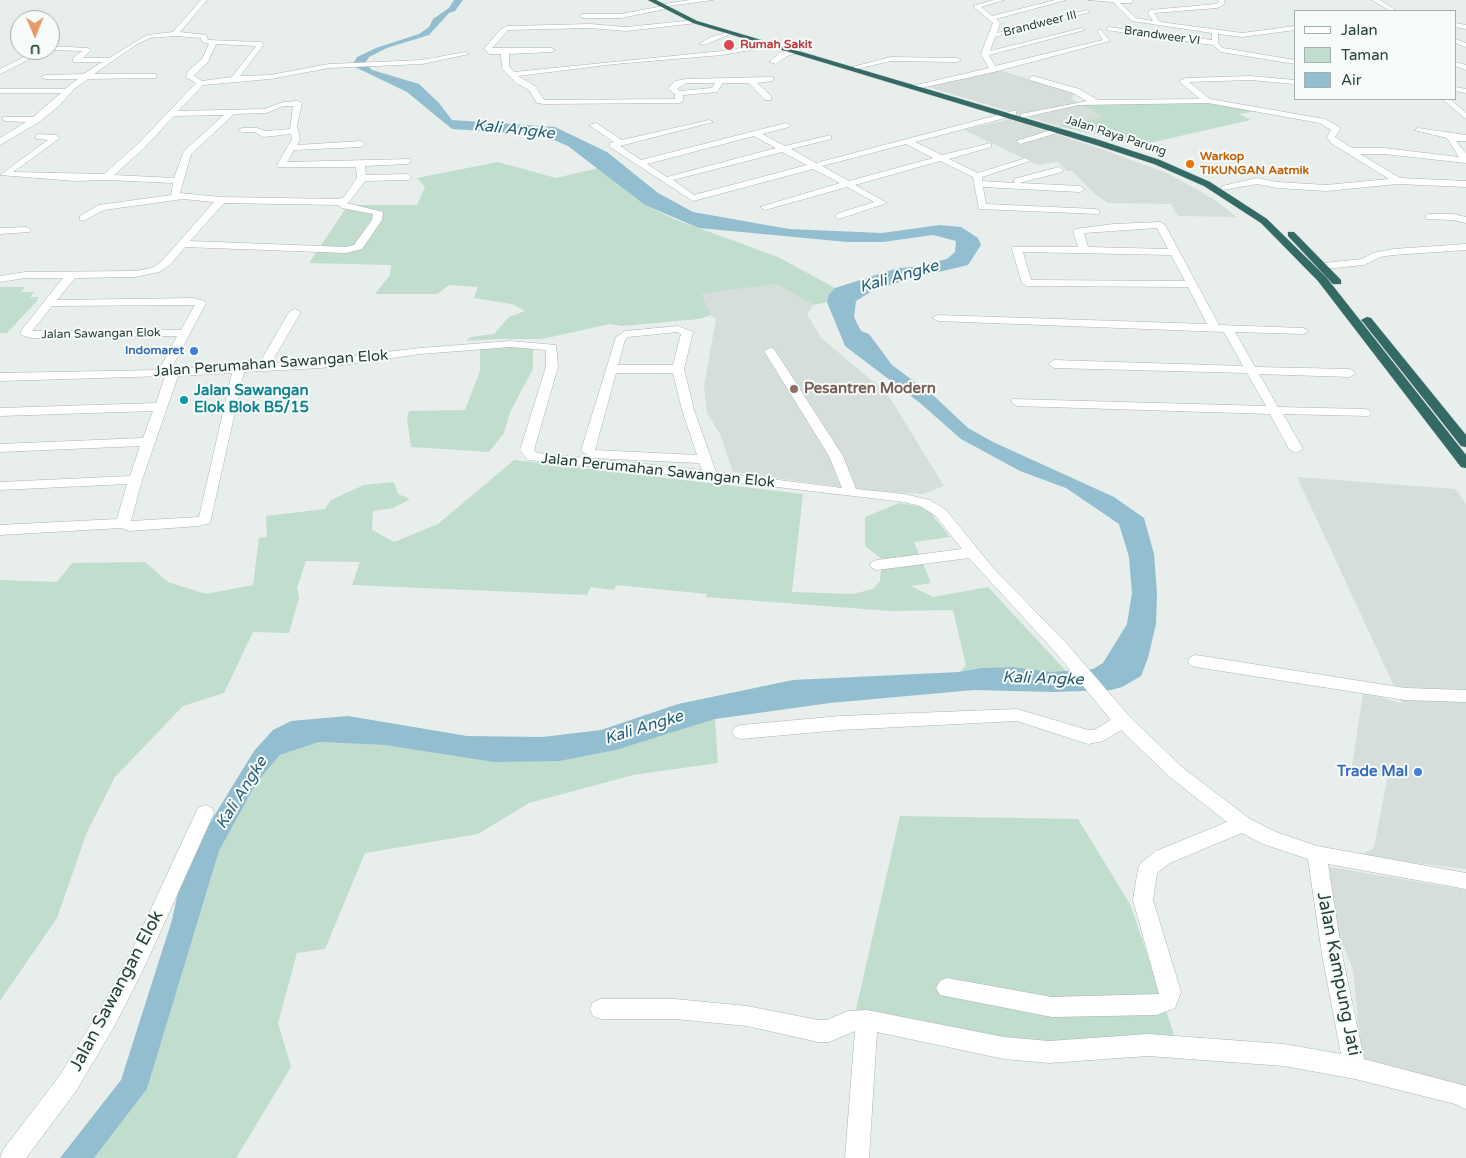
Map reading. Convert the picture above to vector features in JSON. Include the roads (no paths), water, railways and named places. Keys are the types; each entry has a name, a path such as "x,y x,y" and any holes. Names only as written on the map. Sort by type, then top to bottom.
{"highway":[{"name":"Jalan Raya Parung","path":"651,0 692,17 795,50 1010,114 1157,162 1208,184 1252,212 1296,252 1322,279 1466,464"},
{"name":"Jalan Raya Parung","path":"664,4 695,22 772,45 856,66 920,87"},
{"name":"Jalan Raya Parung","path":"1010,114 1024,116 1154,157 1225,188 1265,212 1309,250 1342,288"},
{"path":"1296,252 1309,250"},
{"path":"1360,311 1466,443"}],"street":[{"path":"175,34 204,0"},
{"path":"578,16 621,16 664,4 710,0"},
{"path":"985,54 998,26 992,18 976,6 1001,0"},
{"path":"992,18 1064,0"},
{"path":"1091,0 1131,1"},
{"path":"1183,0 1190,8"},
{"path":"1158,23 1151,13 1152,11 1222,4 1221,0"},
{"path":"1375,0 1392,10"},
{"path":"1115,1 1132,20 1214,32 1250,35 1291,28"},
{"name":"Brandweer III","path":"992,36 1085,9 1092,22"},
{"path":"551,50 493,52 488,49 502,31 507,28 590,26 626,29 695,22"},
{"path":"920,87 1107,41 1095,30 1075,26 1092,22 1107,25 1095,30 985,54"},
{"name":"Brandweer VI","path":"1095,30 1215,43 1221,50 1294,62"},
{"path":"1214,32 1215,43"},
{"path":"702,44 712,38 730,33"},
{"path":"3,139 36,120 57,103 67,90 84,77 113,60 144,38 175,34 204,36 205,42 262,44 235,78"},
{"path":"1250,35 1254,43"},
{"path":"213,42 205,60 191,73 190,77 200,83 235,78 270,78 324,66 422,62 465,54"},
{"path":"513,74 587,67 615,62 722,53 772,45"},
{"path":"60,48 87,50 76,60 113,60"},
{"path":"773,62 795,50"},
{"path":"1259,50 1264,57"},
{"path":"505,52 506,66 519,81 532,88 538,99 544,102 674,102 681,100 679,93 673,92 672,89 678,83 720,74 751,81 770,79"},
{"path":"720,74 722,53"},
{"path":"985,54 994,70"},
{"path":"856,66 891,59 957,60"},
{"path":"0,72 24,60"},
{"path":"45,77 153,76"},
{"path":"1033,78 1076,91 1095,102"},
{"path":"1208,100 1183,81 1256,78 1294,82"},
{"path":"751,81 768,98"},
{"path":"106,177 172,114 200,83"},
{"path":"0,91 67,90"},
{"path":"1024,116 1071,105 1095,102 1208,100 1322,121 1336,129 1331,138 1347,151 1398,181"},
{"path":"1447,100 1465,114"},
{"path":"172,114 271,111 283,104 298,103 293,131 296,139 281,165 407,161"},
{"path":"180,197 175,196 183,160 187,153 232,112"},
{"path":"708,122 613,144 693,198 1010,114"},
{"path":"6,119 36,120"},
{"path":"594,125 621,143"},
{"path":"640,163 786,126"},
{"path":"242,130 257,130 263,134 293,131"},
{"path":"1020,141 1058,130"},
{"path":"1418,130 1466,138"},
{"path":"755,133 882,203 839,216"},
{"path":"39,137 56,138 4,174 178,181"},
{"path":"664,180 828,137"},
{"path":"1453,137 1453,144 1466,160"},
{"path":"907,141 941,158 977,180 1000,185 1080,189"},
{"path":"292,148 361,144"},
{"path":"765,207 988,145"},
{"path":"1347,151 1384,151 1466,160"},
{"path":"977,180 1026,161"},
{"path":"83,218 102,206 180,197 221,200 340,202 347,199 362,178 361,166 358,164"},
{"path":"1000,185 1059,170"},
{"path":"362,178 408,177"},
{"path":"977,180 982,207 1096,212"},
{"path":"1225,188 1257,181 1277,185 1326,188 1398,181 1466,184"},
{"path":"1456,184 1466,195"},
{"path":"2,281 25,275 135,274 155,270 162,267 221,200"},
{"path":"183,244 346,250 358,247 377,220 378,212 345,206 340,202"},
{"path":"1429,217 1453,217 1466,220"},
{"path":"1084,250 1078,231 1160,225 1214,326"},
{"path":"0,231 26,230"},
{"path":"1324,266 1364,262 1393,252 1465,248"},
{"path":"1174,252 1017,249 1027,283 1192,284"},
{"name":"Jalan Sawangan Elok","path":"72,274 25,333 32,335 185,333"},
{"name":"Jalan Sawangan Elok","path":"47,303 198,302 201,306 185,333 168,372 160,407 135,480 123,523"},
{"path":"263,367 295,312"},
{"path":"938,318 1214,326 1303,331"},
{"path":"1227,327 1296,449"},
{"path":"705,459 592,454 588,450 620,339 625,334 678,329 687,332 678,370 688,410 705,459 710,475"},
{"name":"Jalan Perumahan Sawangan Elok","path":"6,377 168,372 336,363 420,351 511,344 552,346 552,367 527,450 528,454 533,457 556,461 710,475 851,494 904,498 925,503 941,513 972,553 1123,720 1178,773 1243,824 1270,838 1316,854 1466,881"},
{"path":"770,351 836,456 851,494"},
{"path":"1054,364 1350,373"},
{"path":"0,530 123,523 124,525 137,526 205,520 239,368"},
{"path":"611,369 678,370"},
{"path":"0,391 6,377"},
{"path":"1017,402 1365,413"},
{"path":"0,412 160,407"},
{"path":"0,448 148,442"},
{"path":"0,486 135,480"},
{"path":"876,565 972,553"},
{"path":"1196,660 1406,694 1466,696"},
{"path":"741,732 840,723 1017,715 1028,716 1088,737 1097,736 1123,720"},
{"name":"Jalan Sawangan Elok","path":"11,1158 68,1083 107,1018 137,961 205,813"},
{"path":"947,988 1052,1007 1157,1005 1167,1001 1170,992 1143,900 1148,868 1163,857 1243,824"},
{"name":"Jalan Kampung Jati","path":"1316,854 1332,954 1355,1068 1459,1094 1466,1098"},
{"path":"601,1009 675,1009 747,1016 818,1031 829,1031 848,1021 867,1020 1004,1048 1049,1052 1148,1045 1284,1055 1355,1068"},
{"path":"857,1158 867,1020"}],"water":[{"name":"Kali Angke","path":"454,0 463,0 455,11 449,13 429,35 387,48 369,57 365,63 372,70 419,84 439,103 452,120 555,127 607,152 658,193 693,212 789,229 882,233 940,225 961,227 978,238 981,245 968,265 905,280 872,291 856,301 854,317 861,331 869,334 892,365 935,397 968,428 993,442 1114,497 1144,518 1154,554 1157,593 1156,624 1148,658 1141,676 1122,687 1111,690 1053,692 974,690 830,703 715,719 616,750 560,761 494,762 385,745 319,742 280,755 257,782 219,851 147,1089 94,1158 60,1158 121,1080 172,920 181,878 200,839 254,751 273,730 291,721 348,716 467,736 542,737 601,730 678,704 793,680 959,672 981,668 1013,667 1053,672 1093,669 1103,663 1127,624 1132,593 1129,557 1119,524 1066,488 1020,471 961,439 920,403 845,346 827,302 829,294 835,288 898,268 915,267 947,259 955,252 956,241 933,235 883,242 847,242 699,228 645,205 568,146 542,135 452,129 407,92 355,67 353,64 357,57 376,48 419,34 429,27 433,19 449,8"}],"place":[{"name":"Rumah Sakit","path":"729,45"},
{"name":"Warkop TIKUNGAN Aatmik","path":"1190,164"},
{"name":"Indomaret","path":"194,351"},
{"name":"Pesantren Modern","path":"794,389"},
{"name":"Jalan Sawangan Elok Blok B5/15","path":"184,400"},
{"name":"Trade Mal","path":"1418,772"}]}
